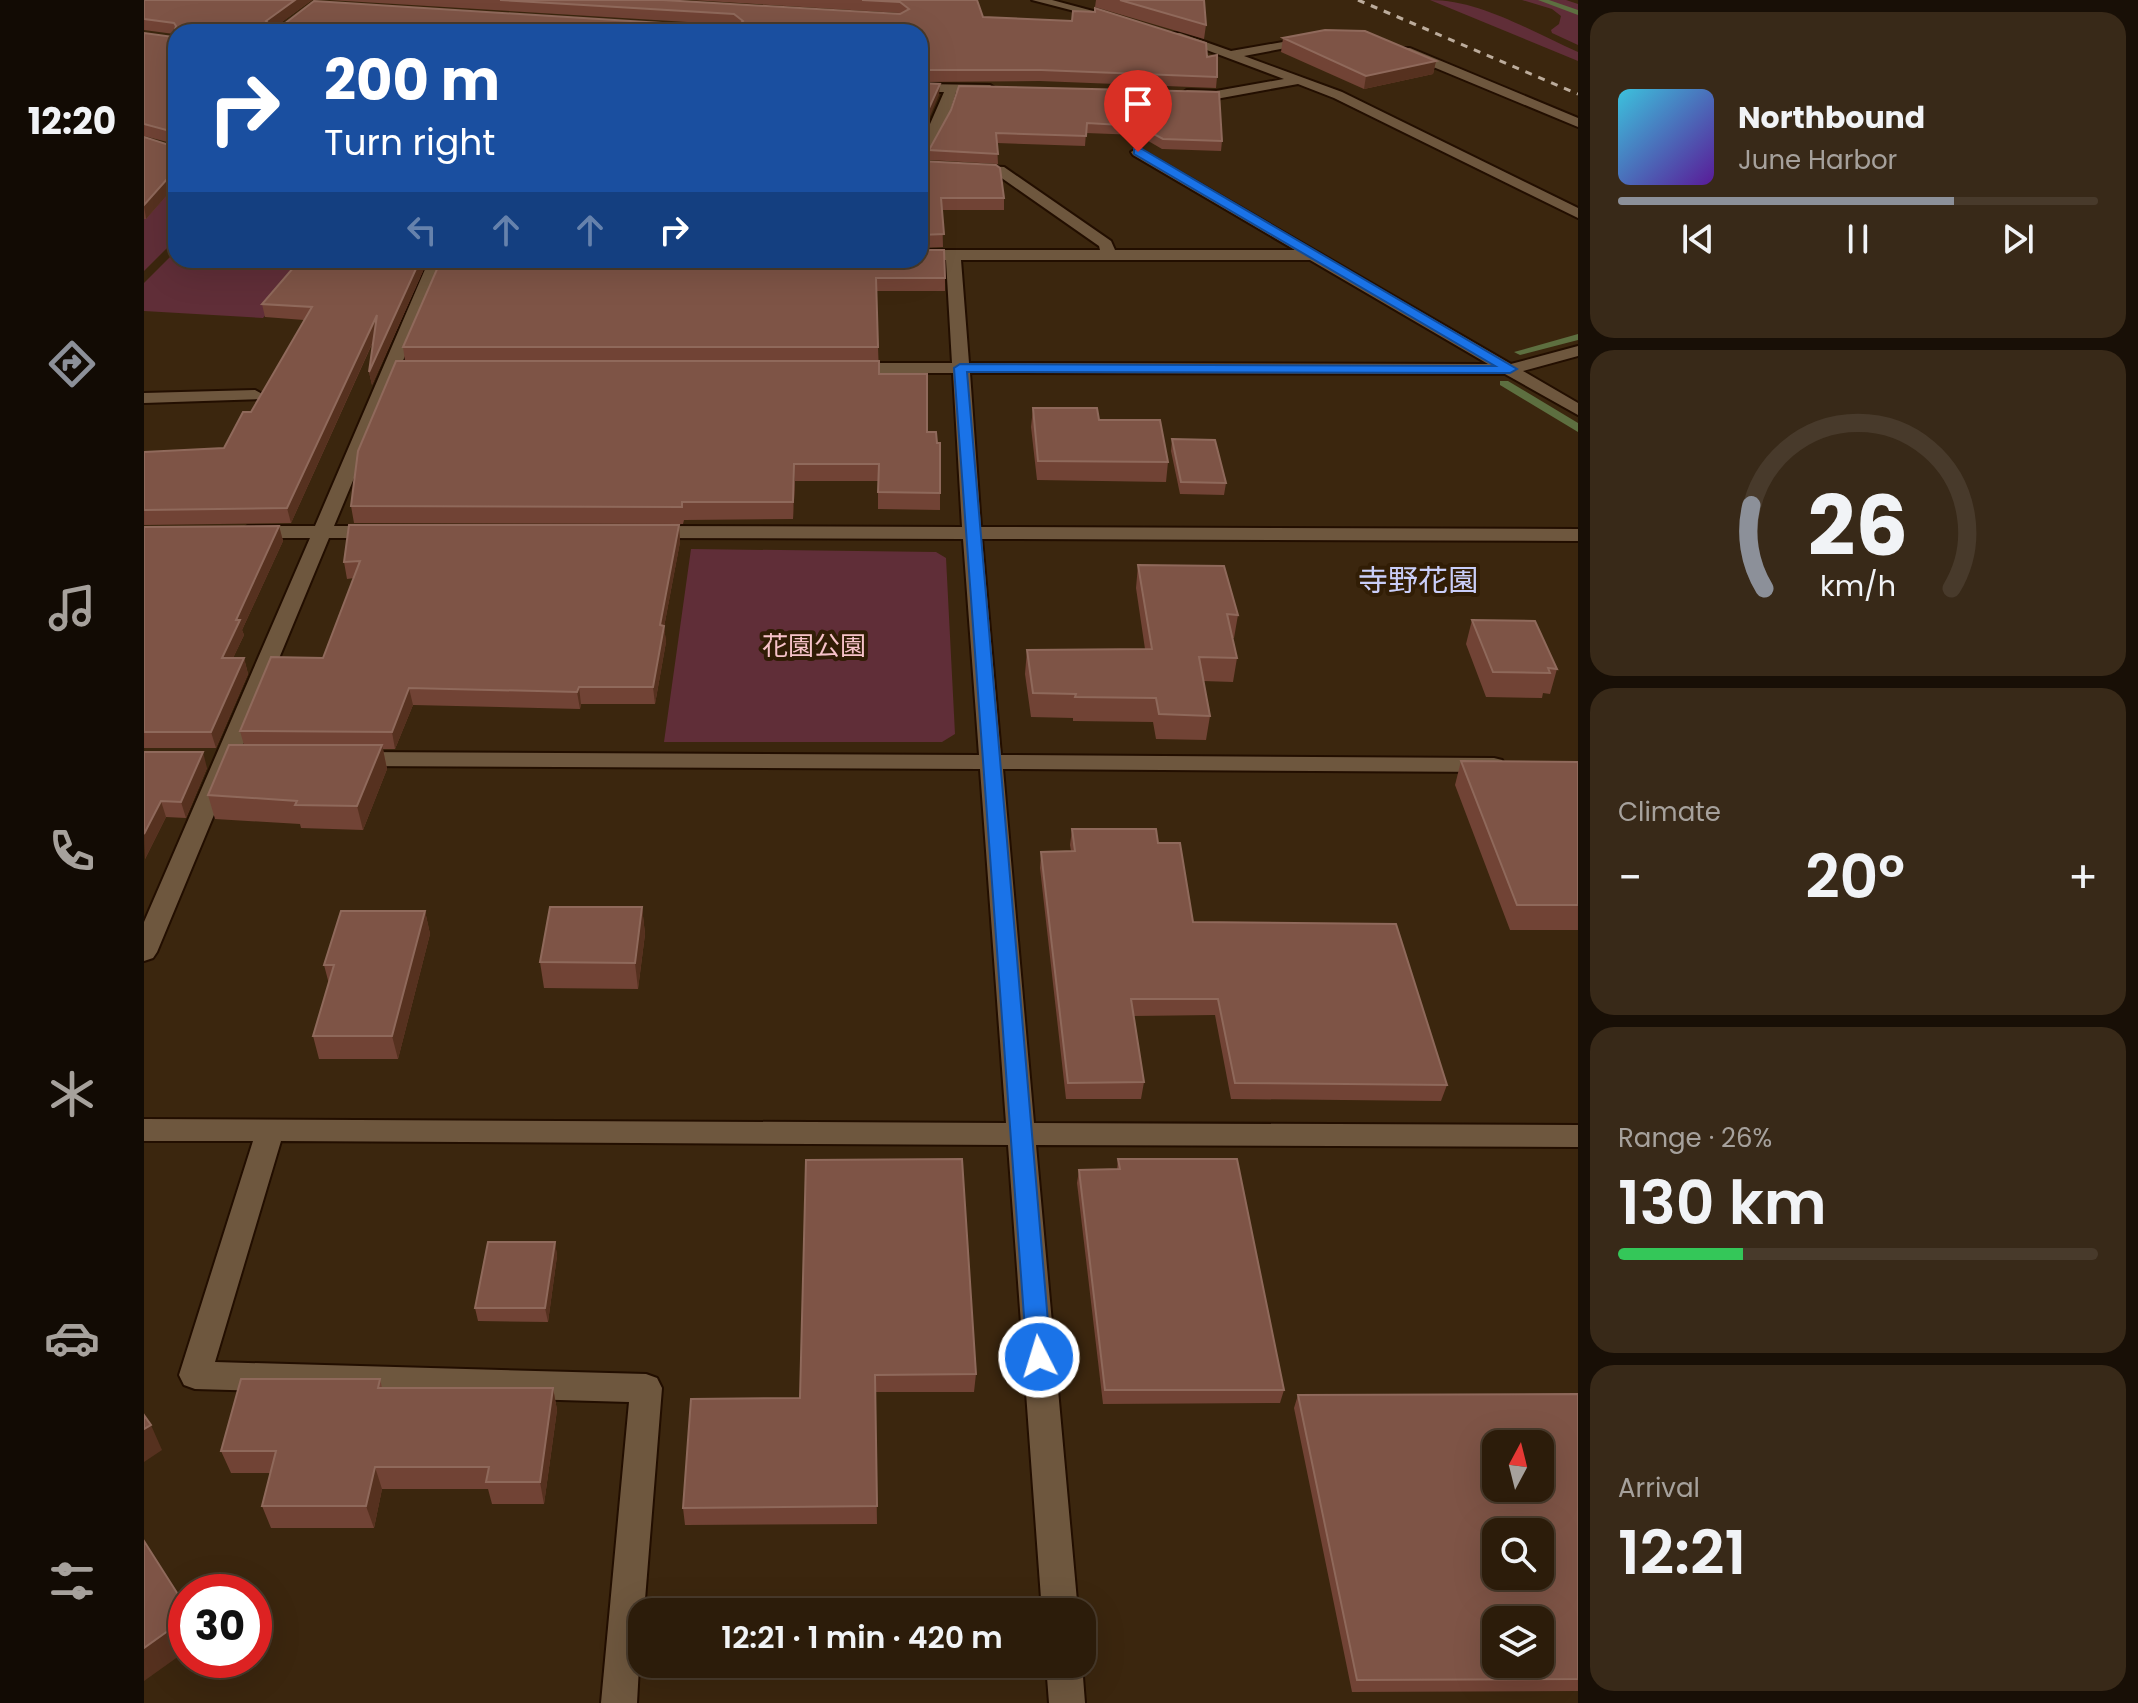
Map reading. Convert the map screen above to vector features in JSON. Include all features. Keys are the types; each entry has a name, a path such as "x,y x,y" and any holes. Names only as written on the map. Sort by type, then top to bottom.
{"street":[{"path":"1038,0 1133,22"},
{"path":"1159,30 1303,80 1578,214"},
{"path":"1233,54 1327,36"},
{"path":"1390,44 1578,123"},
{"path":"1172,93 1216,95 1303,80"},
{"path":"928,89 1010,89"},
{"path":"928,144 951,90"},
{"path":"1138,152 1578,410"},
{"path":"928,167 999,170 1106,244 1108,256"},
{"path":"928,255 1312,255"},
{"path":"953,256 1059,1598"},
{"path":"144,952 322,532 399,369 434,268"},
{"path":"833,368 1510,369 1578,351"},
{"path":"144,398 255,395"},
{"path":"233,533 401,532"},
{"path":"624,532 1578,535"},
{"path":"199,758 258,758"},
{"path":"338,759 1515,765"},
{"path":"144,1130 1578,1136"},
{"path":"270,1131 195,1375 646,1388 619,1703"},
{"path":"1065,1678 1067,1703"}],"green space":[{"path":"1430,0 1468,5 1506,18 1578,52 1578,61"},
{"path":"1522,0 1566,0 1578,4 1578,45 1552,33 1561,16 1552,9"},
{"path":"144,148 168,158 168,178 162,191 168,194 168,247 144,271"},
{"path":"168,259 168,268 305,268 263,318 144,311 144,283"},
{"name":"花園公園","path":"691,549 936,552 946,558 955,734 942,742 664,742"}],"building":[{"path":"144,0 295,0 266,21 269,24 175,24 144,19"},
{"path":"500,0 663,0 900,14 909,9 900,2 862,0 977,0 983,17 1072,21 1073,11 1095,12 1095,8 1206,43 1207,57 1217,55 1217,77 1041,70 928,70 928,24 740,24 743,21 734,14"},
{"path":"1120,0 1204,0 1206,25"},
{"path":"314,1 678,24 284,24"},
{"path":"1325,30 1365,31 1436,61 1366,76 1283,38"},
{"path":"144,33 168,36 168,130 144,124"},
{"path":"928,83 940,84 928,110"},
{"path":"959,86 1219,92 1222,141 1163,139 1139,126 1087,123 1086,136 996,133 998,154 929,150 951,110"},
{"path":"144,137 168,145 168,178 144,205"},
{"path":"928,161 996,165 1000,168 1004,198 941,198 944,234 928,235"},
{"path":"928,250 944,250 945,278 876,278 878,347 403,347 438,268 928,268"},
{"path":"293,268 416,268 369,372 377,315 287,508 144,510 144,452 224,448 243,412 251,412 312,307 262,304"},
{"path":"396,361 879,361 879,374 927,374 927,432 936,432 937,443 940,443 940,493 878,492 879,464 794,464 793,502 682,502 682,507 351,506 358,451"},
{"path":"1033,408 1097,408 1099,420 1160,420 1168,462 1038,461"},
{"path":"1172,439 1215,440 1226,483 1181,482"},
{"path":"349,525 679,525 660,625 664,626 653,687 579,687 577,692 409,688 392,732 240,731 271,657 323,658 360,561 344,562"},
{"path":"279,526 222,658 244,658 211,732 144,732 144,527"},
{"path":"1138,565 1224,566 1238,615 1227,614 1237,658 1199,657 1210,716 1159,714 1156,698 1033,693 1027,650 1152,649"},
{"path":"1472,620 1535,621 1557,669 1548,668 1550,673 1493,672"},
{"path":"229,745 382,745 357,806 295,805 297,801 208,795"},
{"path":"144,752 203,752 181,802 161,801 144,834"},
{"path":"1461,761 1578,762 1578,905 1517,905"},
{"path":"1072,829 1156,829 1158,843 1180,843 1193,922 1396,924 1447,1085 1235,1083 1218,999 1131,999 1144,1082 1068,1083 1041,852 1075,851"},
{"path":"550,907 642,907 635,963 540,962"},
{"path":"341,911 425,911 392,1036 313,1036 334,965 324,965"},
{"path":"962,1159 976,1374 875,1375 877,1506 683,1508 691,1399 800,1398 806,1160"},
{"path":"1118,1159 1237,1159 1284,1390 1105,1390 1079,1170 1120,1169"},
{"path":"488,1242 555,1242 545,1308 475,1308"},
{"path":"241,1379 380,1379 378,1388 553,1388 540,1482 486,1482 489,1467 375,1467 366,1506 262,1506 276,1451 221,1451"},
{"path":"1578,1394 1578,1679 1357,1680 1298,1395"},
{"path":"144,1415 151,1425 144,1429"},
{"path":"144,1541 168,1579 168,1631 144,1648"}],"waterway":[{"path":"1542,0 1578,13"},
{"path":"1520,352 1578,337"},
{"path":"1504,383 1578,428"}],"railway":[{"path":"1358,0 1578,94"}],"district":[{"name":"寺野花園","path":"1418,580"}],"route":[{"path":"1039,1357 960,368 1510,369 1138,152"}]}
